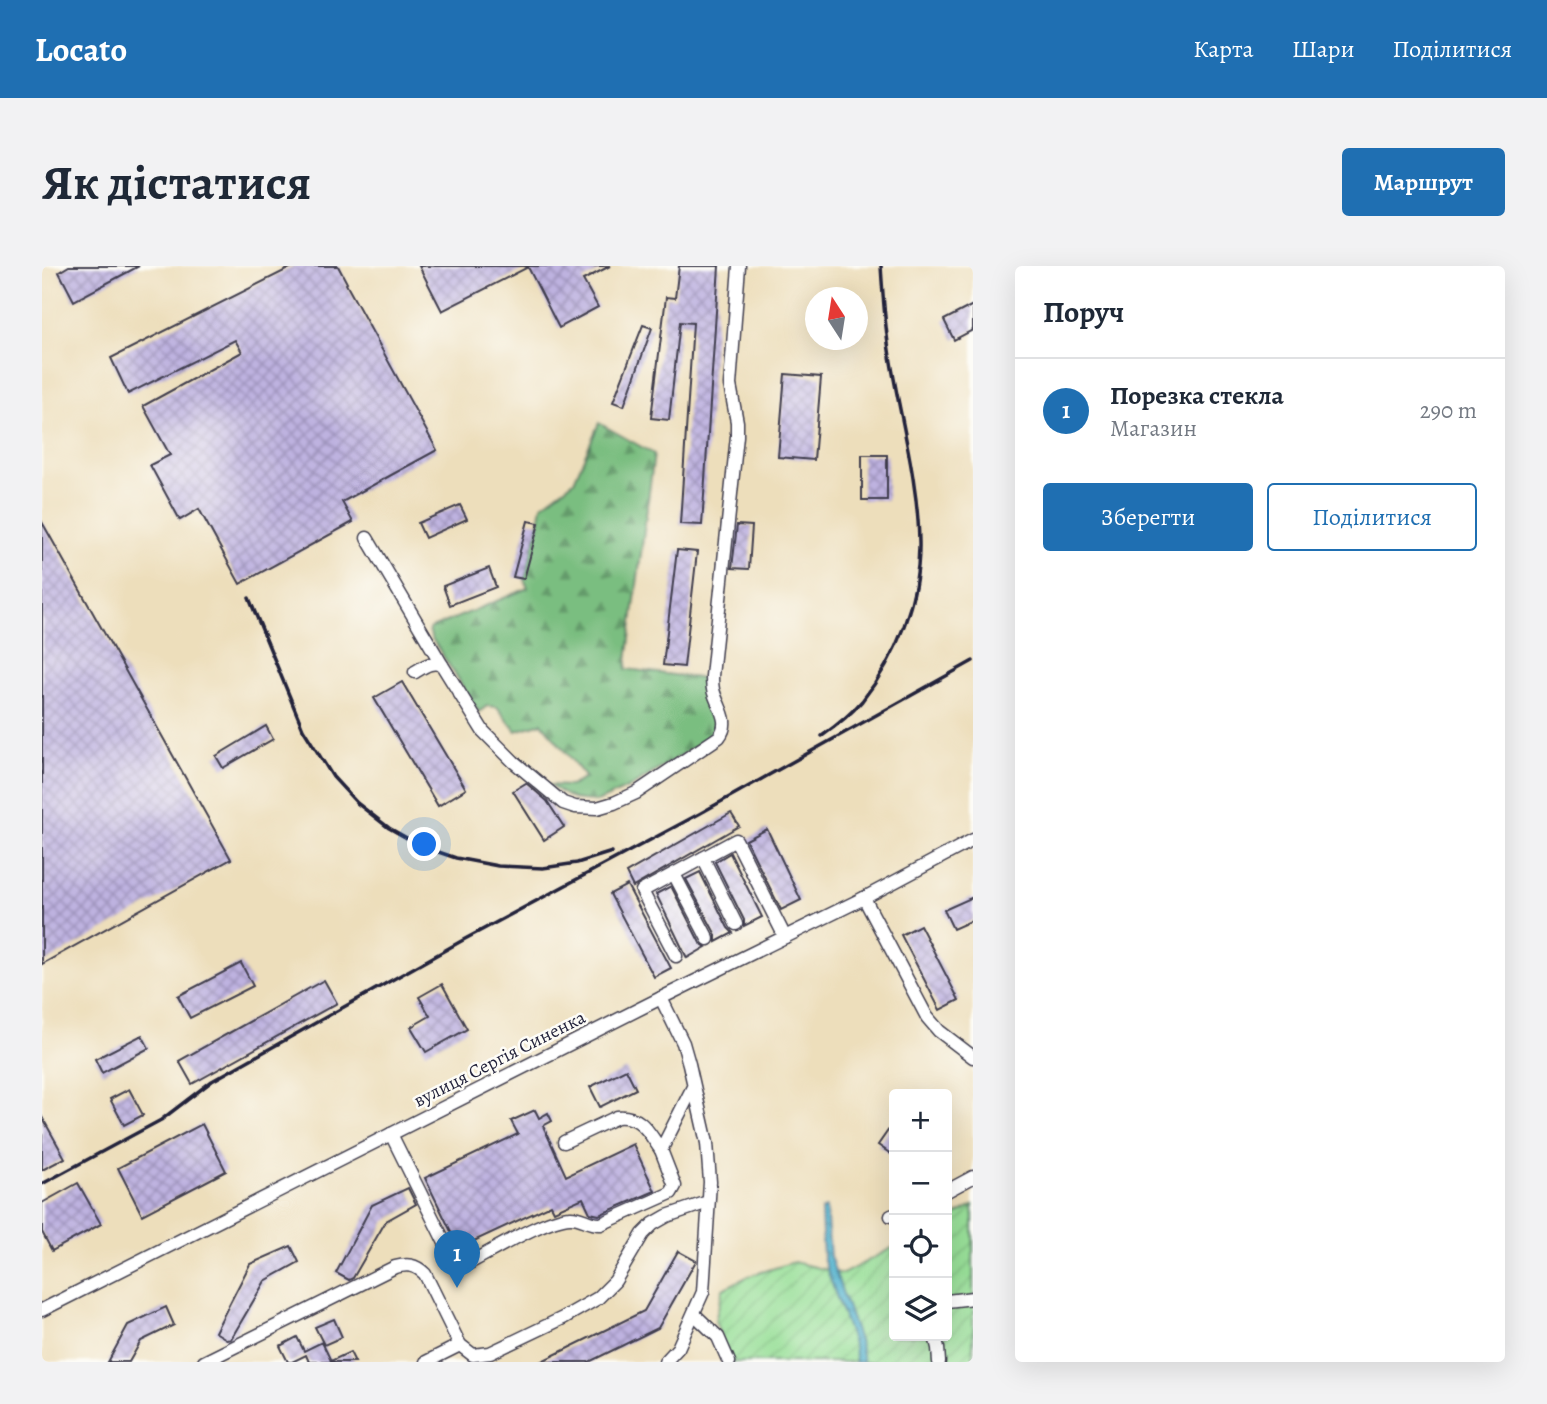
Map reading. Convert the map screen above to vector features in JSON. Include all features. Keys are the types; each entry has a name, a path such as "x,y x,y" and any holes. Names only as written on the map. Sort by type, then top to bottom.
{"street":[{"path":"367,538 483,731 514,762 563,803 575,807 597,808 614,803 636,793 719,737 725,722 714,694 712,676 737,436 730,385 739,266"},
{"path":"415,672 431,663 442,665"},
{"path":"676,956 642,891 736,840 785,937"},
{"name":"вулиця Сергія Синенка","path":"42,1310 864,898 973,840"},
{"path":"703,858 736,924"},
{"path":"674,874 708,939"},
{"path":"864,898 927,1017 939,1031 973,1057"},
{"path":"661,998 683,1043 707,1143 710,1182 703,1292 678,1348 665,1362"},
{"path":"661,1150 693,1087"},
{"path":"391,1135 450,1253 462,1262 471,1262 558,1219 574,1217 597,1224 608,1221 671,1193 675,1186 661,1150 642,1123 635,1118 617,1117 564,1142"},
{"path":"952,1188 973,1178"},
{"path":"204,1362 403,1265 412,1265 425,1274 460,1345 473,1355 489,1353 598,1298 615,1281 643,1234 653,1224 667,1216 708,1202"},
{"path":"952,1300 973,1298"},
{"path":"694,1314 718,1337 729,1362"},
{"path":"937,1341 939,1362"},
{"path":"426,1362 460,1345"}],"green space":[{"path":"599,423 654,454 626,669 705,679 720,721 715,734 632,786 597,802 573,799 548,785 570,786 586,778 542,723 516,731 497,707 487,706 479,712 431,637 429,629 528,588 524,579 542,505 574,481"},
{"path":"973,1206 973,1362 731,1362 715,1321 723,1289 749,1276 794,1262 843,1274 889,1250 889,1341 952,1341 952,1217"}],"water":[{"path":"826,1208 830,1256 860,1344 863,1362 856,1362 854,1347 823,1258 821,1210"}],"building":[{"path":"69,266 139,266 74,301 59,272"},
{"path":"294,266 338,266 437,450 342,502 353,522 240,584 199,509 180,520 150,465 170,455 143,406 242,352 235,340 128,394 111,358"},
{"path":"419,266 610,266 583,280 598,307 559,328 528,267 442,311"},
{"path":"679,266 719,266 702,525 680,524 693,323 680,322 669,420 651,418 666,297 675,298"},
{"path":"973,305 973,330 954,340 944,320"},
{"path":"643,325 652,328 624,406 613,402"},
{"path":"785,374 821,377 814,460 778,457"},
{"path":"862,455 887,455 887,500 862,500"},
{"path":"460,505 467,519 425,538 418,523"},
{"path":"528,521 539,523 524,579 513,577"},
{"path":"42,522 231,859 42,964"},
{"path":"737,525 752,526 749,569 732,568"},
{"path":"677,550 697,552 684,667 663,665"},
{"path":"489,568 496,587 450,605 443,586"},
{"path":"402,682 466,789 438,806 374,698"},
{"path":"266,726 273,739 223,768 216,756"},
{"path":"526,783 547,801 564,827 544,840 513,791"},
{"path":"731,813 739,826 633,887 626,873"},
{"path":"767,829 801,900 781,910 746,840"},
{"path":"730,853 762,917 744,926 744,920 715,862"},
{"path":"700,872 733,933 716,942 716,935 686,879"},
{"path":"627,885 671,968 654,977 610,894"},
{"path":"671,886 700,943 706,947 687,958 656,894"},
{"path":"973,897 973,920 953,929 944,910"},
{"path":"920,925 959,1000 940,1010 901,935"},
{"path":"241,963 253,986 190,1018 178,996"},
{"path":"324,980 337,1003 192,1084 179,1061"},
{"path":"442,984 467,1029 426,1052 411,1027 430,1016 419,997"},
{"path":"142,1035 149,1048 102,1073 95,1059"},
{"path":"626,1069 636,1089 600,1107 590,1087"},
{"path":"129,1089 143,1115 124,1125 110,1099"},
{"path":"535,1110 539,1118 548,1113 552,1121 543,1126 566,1176 633,1144 655,1191 599,1215 590,1213 583,1198 554,1211 551,1205 459,1248 425,1178 518,1134 511,1121"},
{"path":"42,1117 65,1158 42,1170"},
{"path":"202,1124 226,1171 142,1215 118,1168"},
{"path":"889,1129 889,1153 878,1145"},
{"path":"78,1183 101,1224 52,1251 42,1232 42,1203"},
{"path":"408,1188 416,1204 386,1221 353,1278 349,1280 336,1273 372,1205"},
{"path":"291,1246 299,1262 265,1281 231,1339 228,1340 215,1332 250,1264"},
{"path":"678,1251 696,1261 658,1328 589,1362 540,1362 644,1311"},
{"path":"166,1307 174,1325 141,1341 129,1362 108,1362 128,1325"},
{"path":"334,1319 342,1337 324,1345 315,1327"},
{"path":"297,1337 304,1351 322,1342 331,1361 350,1352 355,1362 309,1362 306,1355 288,1362 280,1346"}],"railway":[{"path":"822,736 858,706 886,665 911,605 918,563 916,496 889,350 881,266"},
{"path":"249,598 303,729 333,777 357,803 389,828 421,846 456,858 498,866 543,868 577,863 612,852"},
{"path":"42,1184 161,1120 212,1081 973,661"}],"place":[{"name":"Порезка стекла","path":"457,1288"}]}
